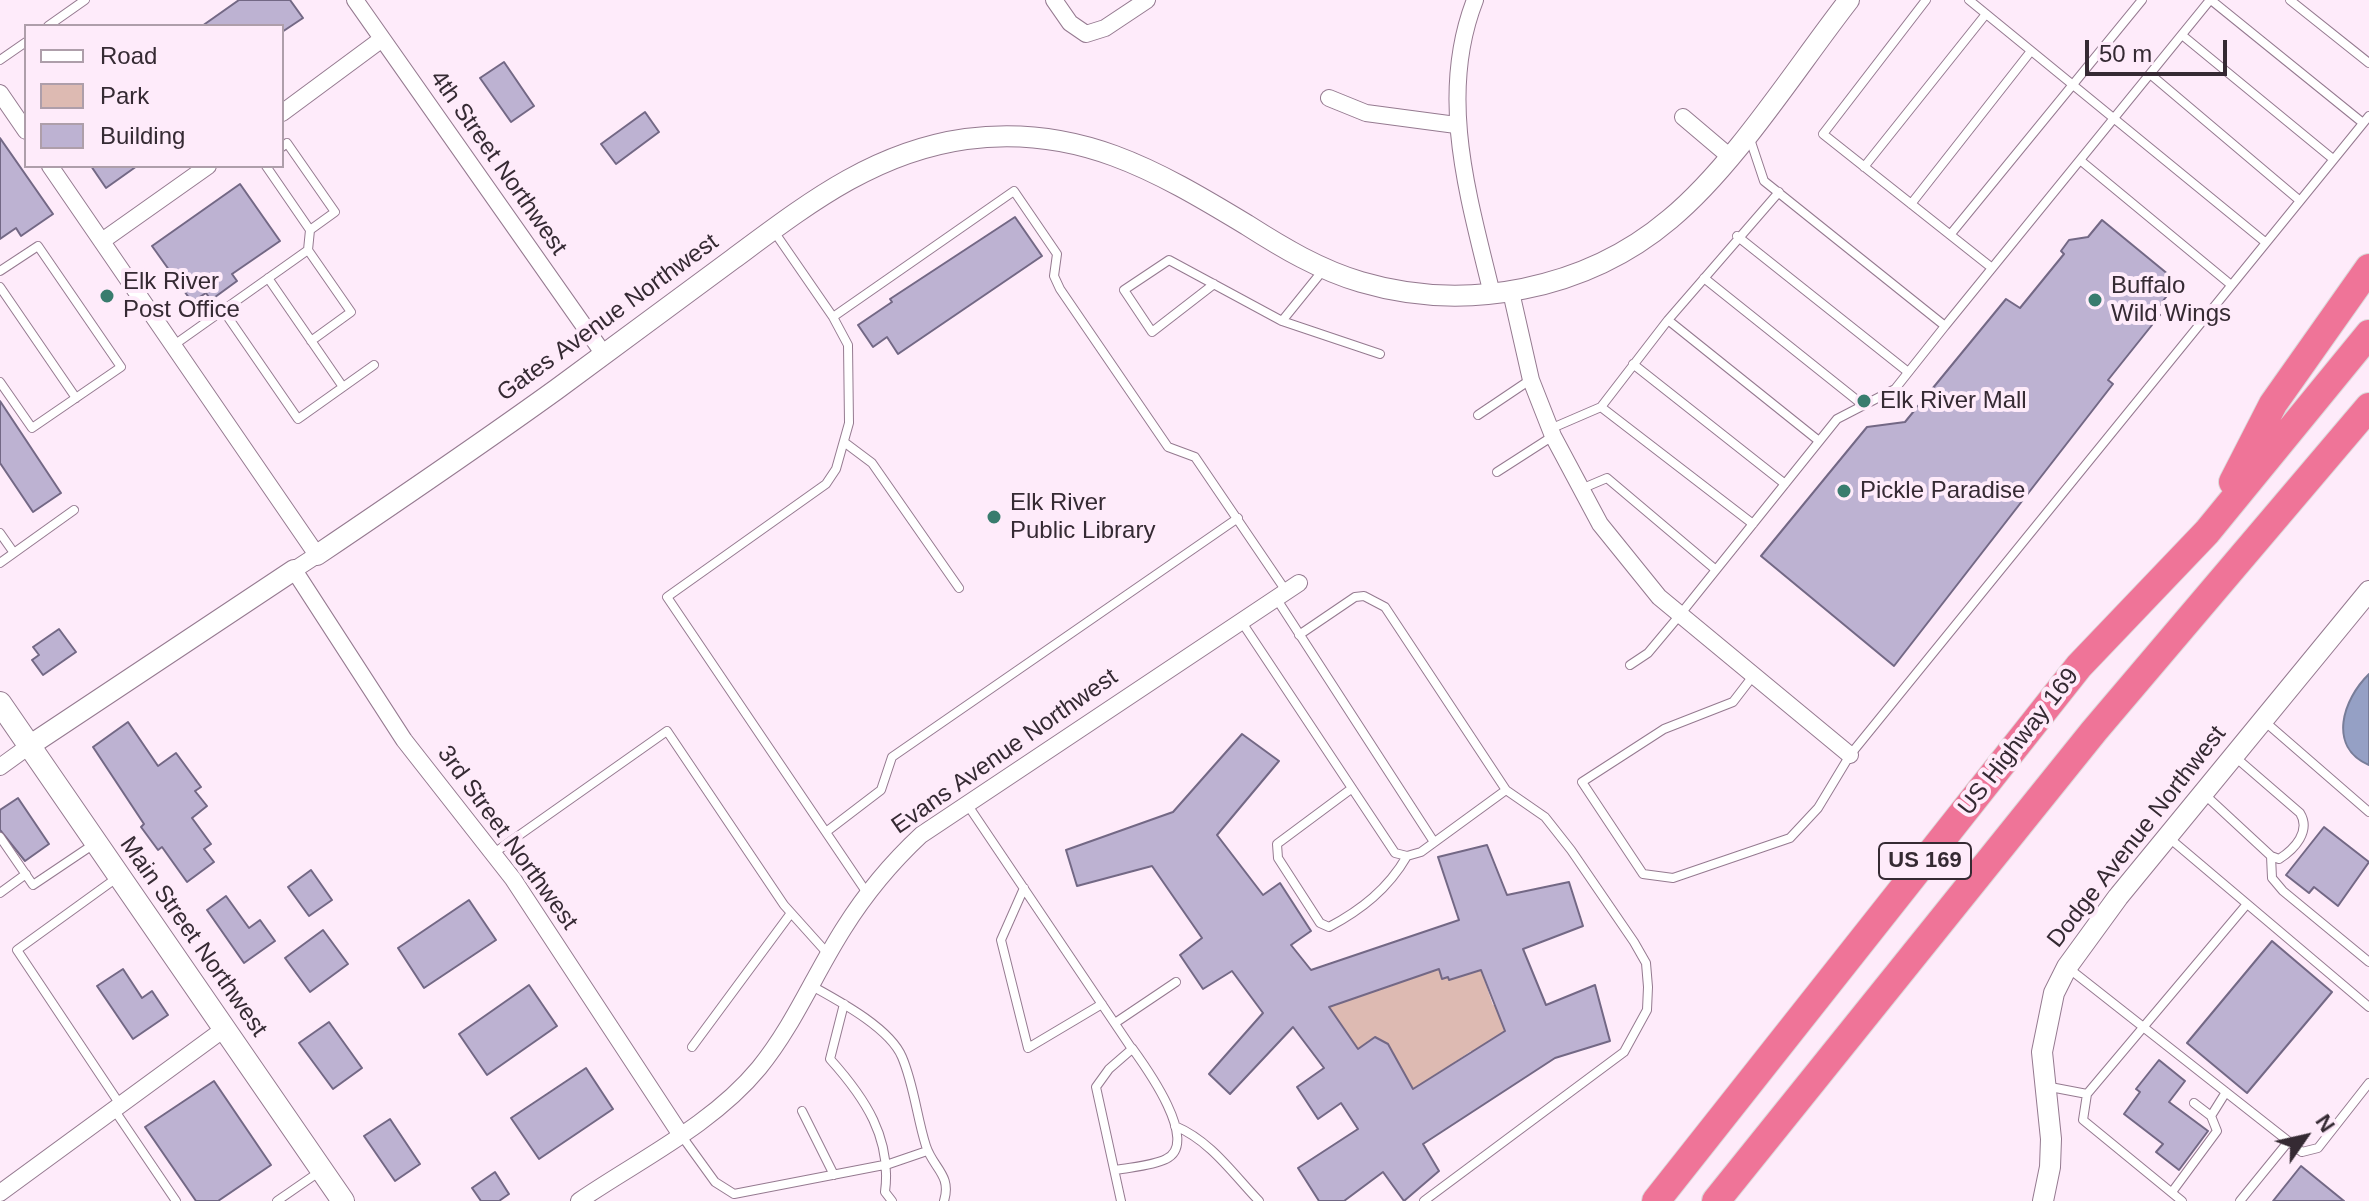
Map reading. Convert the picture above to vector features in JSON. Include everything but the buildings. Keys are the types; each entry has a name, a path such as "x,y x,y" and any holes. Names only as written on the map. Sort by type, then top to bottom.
{"highway":[{"path":"2207,532 2273,404 2369,268"},
{"name":"US Highway 169","path":"1656,1201 2079,666 2207,532 2369,334"},
{"name":"US 169","path":"1716,1201 2094,731 2369,407"},
{"path":"2246,552 2369,438"}],"main road":[{"name":"Main Street Northwest","path":"0,703 343,1201"}],"street":[{"name":"4th Street Northwest","path":"355,0 603,353"},
{"path":"1054,0 1070,23 1086,34 1105,28 1147,0"},
{"path":"1475,0 1464,39 1456,125 1502,293 1531,380 1551,432 1579,490 1631,564 1679,616 1850,755"},
{"name":"Gates Avenue Northwest","path":"317,555 549,395 773,230 857,173 939,144 995,136 1026,137 1121,155 1293,253 1358,281 1427,295 1502,293 1570,277 1640,241 1696,194 1849,0"},
{"path":"284,112 382,39"},
{"path":"0,93 24,128"},
{"path":"1329,98 1366,113 1456,125"},
{"path":"1683,117 1729,156"},
{"path":"0,767 317,555 51,168"},
{"path":"102,241 205,168"},
{"name":"3rd Street Northwest","path":"294,570 404,740 494,853 681,1135"},
{"name":"Evans Avenue Northwest","path":"579,1201 602,1195 739,1091 759,1069 868,893 899,856 967,803 1287,591"},
{"name":"Dodge Avenue Northwest","path":"2043,1201 2050,1167 2051,1139 2044,1086 2046,1022 2054,993 2067,967 2086,938 2167,836 2369,591"},
{"path":"0,1193 116,1105 224,1029"}],"lane":[{"path":"51,24 85,0"},
{"path":"1926,0 1823,134 1992,268"},
{"path":"1969,0 2265,242"},
{"path":"1950,235 2142,0"},
{"path":"1630,665 1648,653 1837,419 1895,389 2211,0 2366,120 1850,755 1818,808 1790,838 1673,878 1643,874 1582,782 1664,729 1733,702 1753,676"},
{"path":"2290,0 2369,63"},
{"path":"1864,167 1986,14"},
{"path":"2182,35 2333,159"},
{"path":"0,60 24,43"},
{"path":"1911,204 2031,51"},
{"path":"2150,74 2299,200"},
{"path":"1748,131 1764,181 1945,326"},
{"path":"284,145 287,143 335,212 310,230"},
{"path":"2080,160 2230,284"},
{"path":"267,168 310,230 308,250 351,312 311,341"},
{"path":"833,317 1014,191 1057,254 1054,276 1060,289 1168,447 1195,457 1238,518 1287,591 1299,635 1434,842"},
{"path":"1497,472 1551,432 1601,407 1737,236 1779,192"},
{"path":"773,230 833,317 848,345 849,423 844,442 836,469 826,484 667,597 868,893"},
{"path":"1737,236 1908,372"},
{"path":"0,271 38,246 121,367 32,428 0,382"},
{"path":"174,345 308,250"},
{"path":"1214,284 1152,332 1124,290 1169,260 1214,284 1282,321 1380,354"},
{"path":"1282,321 1325,268"},
{"path":"268,278 343,387"},
{"path":"1704,278 1863,405"},
{"path":"0,287 76,398"},
{"path":"223,310 298,419 374,365"},
{"path":"1668,320 1819,441"},
{"path":"1633,364 1785,484"},
{"path":"1478,415 1531,380"},
{"path":"1601,407 1753,524"},
{"path":"844,442 872,463 959,588"},
{"path":"1579,490 1607,478 1716,570"},
{"path":"0,563 74,510"},
{"path":"826,832 881,790 892,757 1238,518"},
{"path":"0,533 14,553"},
{"path":"1299,635 1355,597 1364,596 1385,607 1506,790 1545,817 1646,963 1647,1010 1624,1052 1424,1201"},
{"path":"1240,621 1395,853 1407,856"},
{"path":"2263,719 2369,812"},
{"path":"494,853 667,731 791,913 829,955"},
{"path":"2203,793 2271,856 2279,859 2305,831 2305,821 2300,813 2234,755"},
{"path":"1351,789 1277,844 1278,858 1320,923 1329,927 1355,913 1395,878 1407,856 1434,842 1506,790"},
{"path":"967,803 1153,1077 1175,1126 1175,1150 1168,1159 1116,1170"},
{"path":"2167,836 2367,1001"},
{"path":"0,837 33,885 96,842"},
{"path":"2271,856 2272,878 2278,885 2369,962"},
{"path":"0,893 26,874"},
{"path":"119,877 17,950 176,1201"},
{"path":"1024,888 1001,940 1028,1048 1102,1004"},
{"path":"2182,1201 2083,1120 2087,1094 2247,904"},
{"path":"692,1047 791,913"},
{"path":"2067,967 2302,1152 2318,1148 2369,1083"},
{"path":"1115,1023 1176,982"},
{"path":"812,986 862,1014 901,1055 927,1151 943,1171 948,1188 944,1201"},
{"path":"844,1004 830,1059 859,1091 878,1128 889,1164 885,1192 892,1201"},
{"path":"1121,1201 1096,1087 1132,1048"},
{"path":"2044,1086 2087,1094"},
{"path":"2211,1116 2226,1092"},
{"path":"2172,1192 2217,1131 2211,1116 2194,1103"},
{"path":"802,1111 834,1175"},
{"path":"1175,1126 1194,1134 1211,1148 1259,1201"},
{"path":"681,1135 715,1182 734,1194 889,1164 927,1151"},
{"path":"2240,1201 2288,1142"},
{"path":"277,1201 322,1170"}],"green space":[{"path":"1439,969 1442,979 1481,970 1493,1005 1497,1004 1508,1034 1475,1057 1471,1051 1455,1062 1449,1074 1445,1068 1401,1098 1393,1051 1375,1037 1358,1049 1329,1007"}],"water":[{"path":"2369,674 2369,765 2348,747 2344,722 2352,696"}],"place":[{"name":"Elk River Post Office","path":"107,296"},
{"name":"Buffalo Wild Wings","path":"2095,300"},
{"name":"Elk River Mall","path":"1864,401"},
{"name":"Pickle Paradise","path":"1844,491"},
{"name":"Elk River Public Library","path":"994,517"}]}
